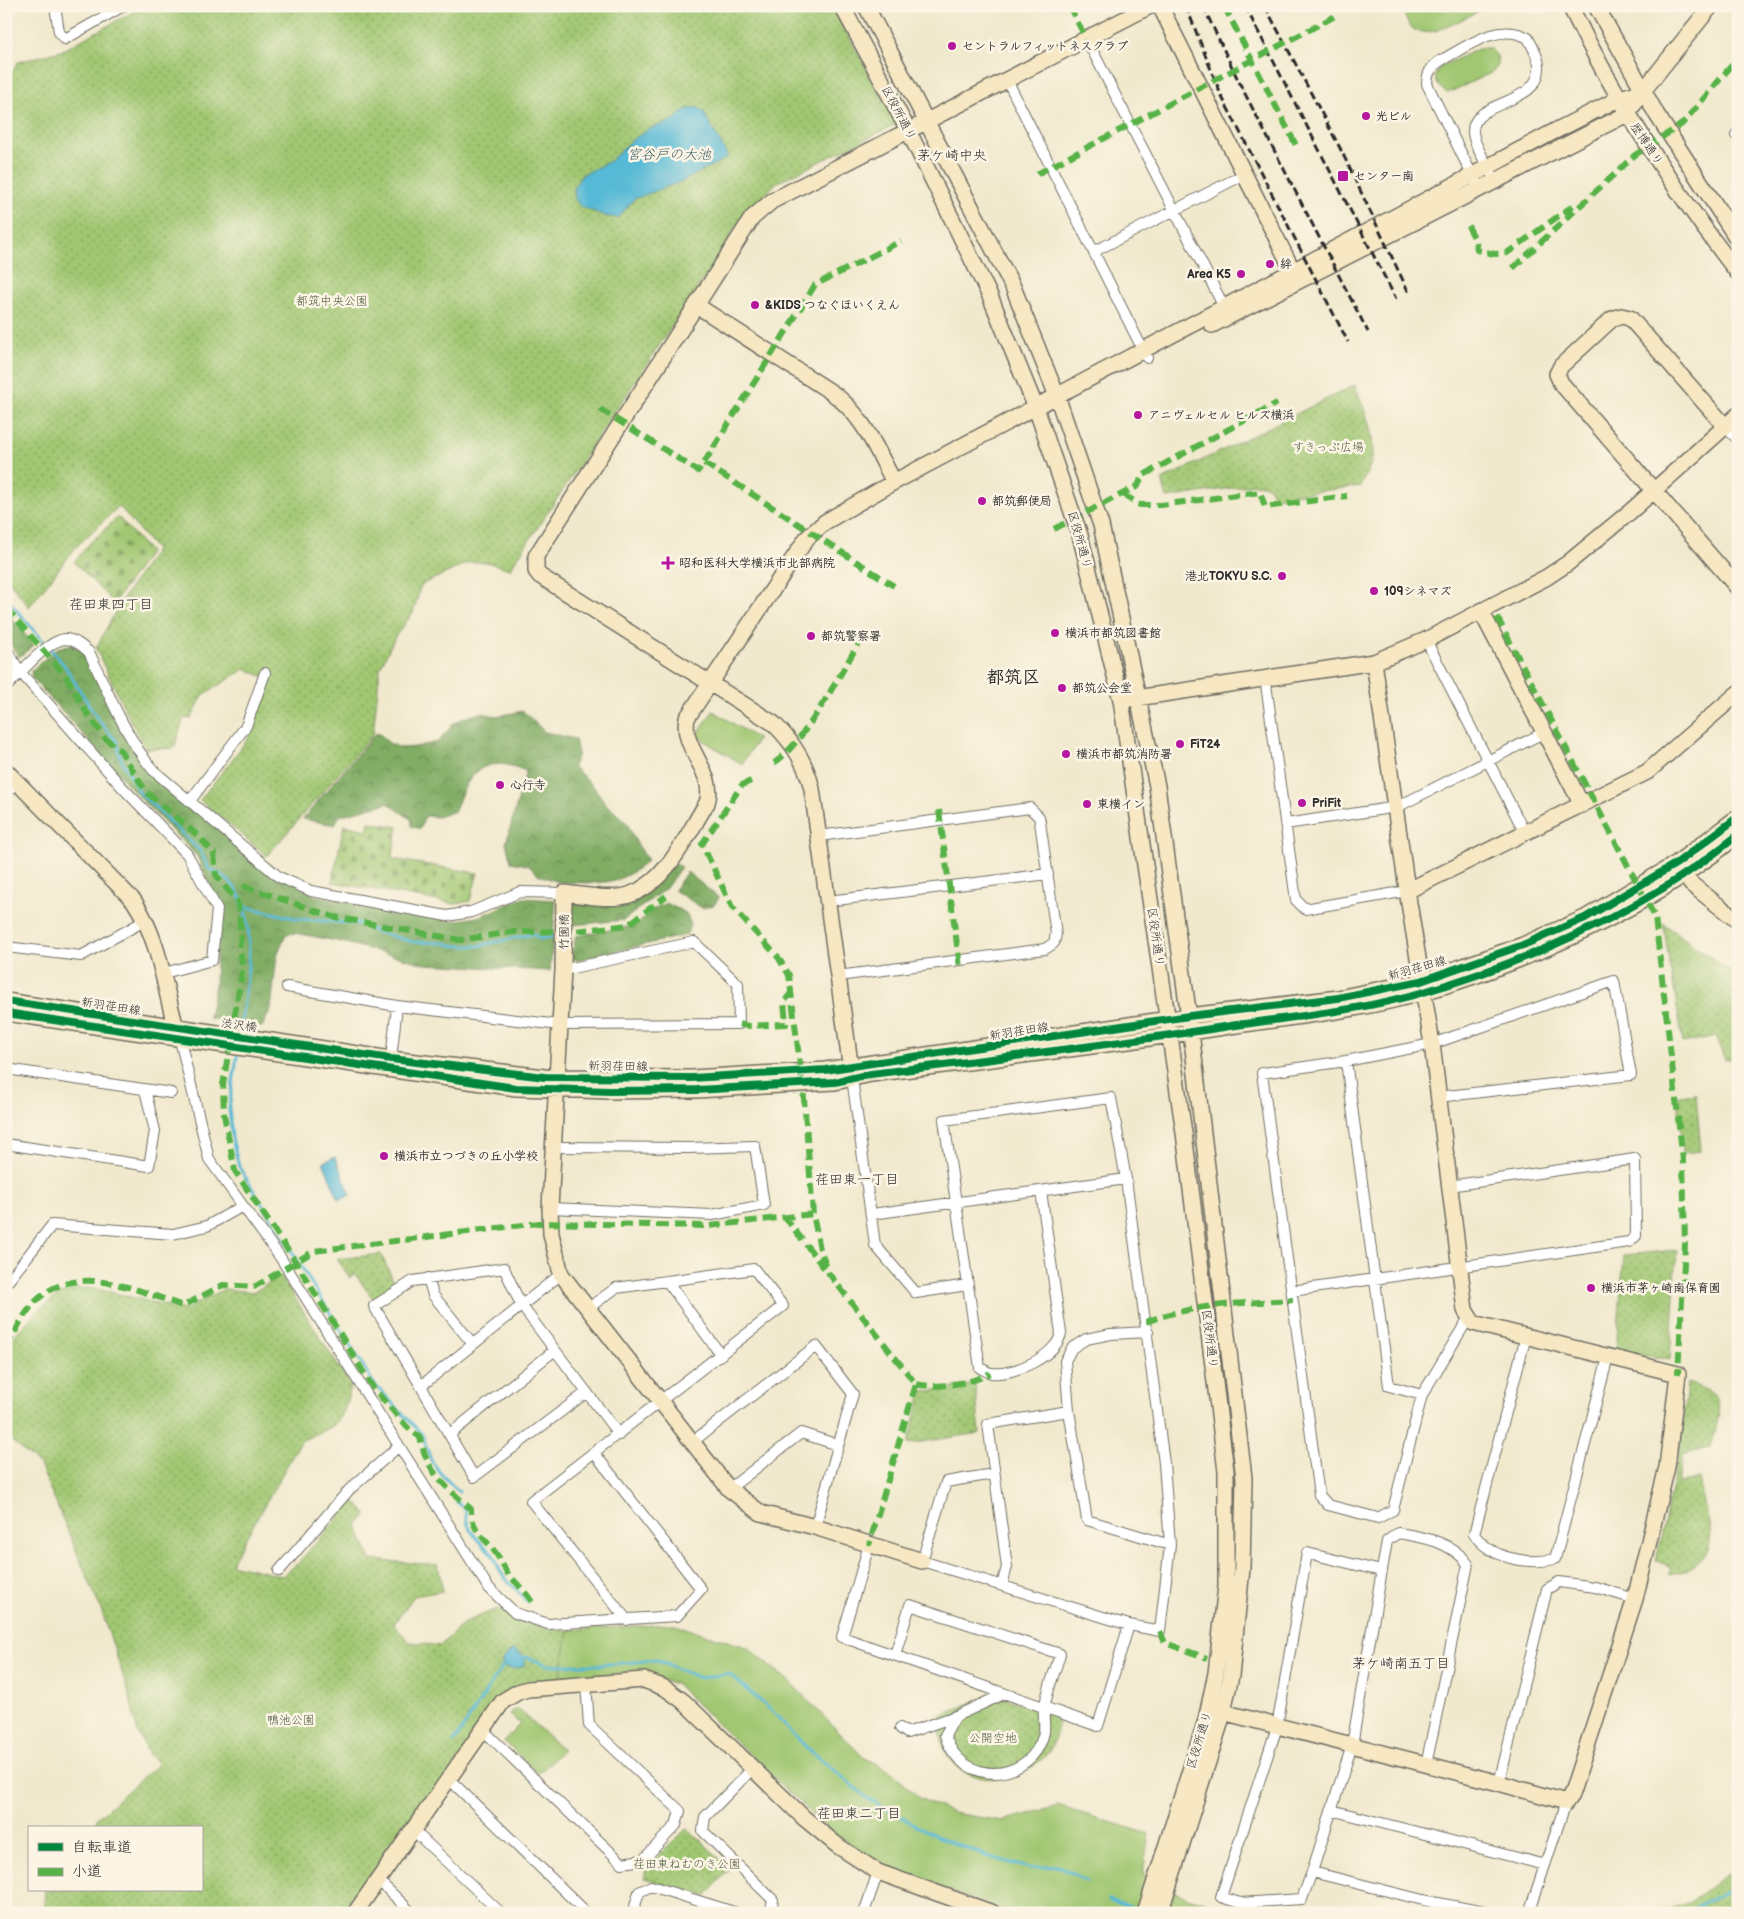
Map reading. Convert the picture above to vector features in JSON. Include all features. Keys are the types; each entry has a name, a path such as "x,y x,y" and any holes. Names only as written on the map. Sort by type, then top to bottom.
{"street":[{"path":"55,6 59,32 65,39 109,10 124,6"},
{"name":"区役所通り","path":"842,6 908,130 990,296 1036,408 1080,535 1121,700 1170,1036 1226,1470 1226,1586 1216,1673 1216,1711"},
{"name":"区役所通り","path":"866,6 1013,287 1059,401 1101,525 1157,786 1189,1016 1244,1478 1242,1568 1231,1676 1216,1711 1163,1878 1145,1913"},
{"path":"967,1285 916,1292 875,1244 819,836 810,778 804,763 789,738 773,722 540,576 535,564 536,556 752,218 760,209 908,130 1150,6"},
{"path":"1160,6 1295,276"},
{"name":"歴博通り","path":"1570,6 1627,114 1703,228 1738,273"},
{"name":"歴博通り","path":"1596,6 1643,91 1738,240"},
{"path":"1145,354 1224,307 1295,276 1479,189 1627,114 1711,6"},
{"path":"1479,189 1427,84 1427,77 1432,66 1440,61 1495,34 1513,32 1528,38 1540,64 1538,80 1530,90 1480,116 1474,124 1472,132 1494,181"},
{"path":"1086,38 1224,307"},
{"path":"1007,80 1145,354"},
{"path":"6,687 51,644 67,639 81,645 89,652 124,724 142,756 153,770 279,877 311,891 446,916 471,912 520,892 611,897 628,895 646,887 670,862 707,803 710,794 708,782 685,731 687,718 807,538 825,522 894,482 1036,408 1059,401 1295,276 1488,166 1618,99 1643,91"},
{"path":"1738,132 1736,134 1738,137"},
{"path":"1095,252 1243,175"},
{"path":"696,305 831,392 851,408 865,427 894,482"},
{"path":"1736,583 1561,384 1557,374 1561,366 1605,326 1621,316 1630,318 1738,440"},
{"path":"1121,700 1374,662 1426,640 1547,577 1568,563 1738,415"},
{"path":"1481,611 1582,805"},
{"path":"1426,640 1525,833"},
{"path":"6,649 122,787 188,854 217,909 212,960 164,973"},
{"path":"1374,662 1397,808 1407,891 1432,1044 1459,1266 1468,1319 1473,1323 1678,1374 1667,1467 1636,1599 1571,1795 1566,1802 1529,1913"},
{"path":"190,801 246,726 265,673"},
{"path":"1266,677 1296,900 1305,909 1407,891 1582,805 1658,764 1738,693"},
{"path":"1286,824 1397,808 1543,732"},
{"path":"6,771 128,896 146,920 164,973 209,1159 280,1258 488,1587 515,1613 548,1624 677,1616 701,1588 595,1454"},
{"path":"6,793 18,782"},
{"path":"819,836 1030,808 1040,822 1048,874 1056,934 1054,943 1045,949 838,976"},
{"name":"新羽荏田線","path":"1680,869 1738,817"},
{"name":"新羽荏田線","path":"260,1046 516,1088 557,1084 852,1072 1170,1036 1330,1012 1422,986 1561,929 1680,869 1738,835"},
{"path":"1680,869 1692,884 1738,921"},
{"path":"828,901 1048,874"},
{"name":"竹園橋","path":"561,1274 551,1234 550,1208 555,1147 563,970 564,893"},
{"path":"6,947 81,956 146,920"},
{"path":"287,987 397,1006 560,1025 739,1024 738,984 694,942 563,970"},
{"path":"1438,1097 1630,1075 1614,981 1432,1044 1346,1061 1262,1074 1319,1495 1328,1504 1378,1518 1393,1510 1422,1395 1468,1319"},
{"name":"新羽荏田線","path":"852,1072 1167,1019 1422,986"},
{"name":"新羽荏田線","path":"6,1001 178,1034"},
{"path":"391,1059 397,1006"},
{"name":"新羽荏田線","path":"6,1013 212,1039"},
{"name":"渋沢橋","path":"212,1039 260,1046"},
{"name":"新羽荏田線","path":"260,1046 391,1059 557,1084"},
{"path":"1346,1061 1388,1386 1422,1395"},
{"path":"6,1069 170,1093"},
{"path":"6,1144 149,1166 155,1130 146,1090"},
{"path":"421,1386 561,1274 691,1443 729,1489 761,1513 815,1527 1128,1625 1160,1631 1170,1545 1164,1463 1148,1332 1126,1179 1110,1098 944,1120 980,1368 990,1373 1017,1370 1053,1349 1059,1341 1061,1333 1041,1191"},
{"path":"550,1208 712,1215 764,1206 755,1146 689,1148 555,1147"},
{"path":"1292,1291 1629,1242 1636,1236 1635,1159 1449,1186"},
{"path":"872,1214 1126,1179"},
{"path":"6,1278 9,1280 52,1225 173,1234 207,1226 243,1206"},
{"path":"587,1392 474,1477 374,1306 413,1281 504,1268 521,1305 587,1392 619,1435"},
{"path":"587,1309 616,1288 754,1269 783,1306 595,1454 531,1501 627,1620"},
{"path":"428,1278 433,1295 472,1344"},
{"path":"667,1281 721,1354"},
{"path":"1148,1332 1111,1334 1086,1339 1072,1348 1065,1361 1069,1411 1087,1520 1170,1545"},
{"path":"1526,1336 1474,1534 1480,1544 1500,1555 1522,1560 1555,1559 1608,1357"},
{"path":"691,1443 816,1346 853,1394 815,1527"},
{"path":"450,1434 555,1350"},
{"path":"1002,1585 1006,1567 988,1424 1069,1411"},
{"path":"729,1489 801,1433 838,1445"},
{"path":"280,1571 349,1490 399,1446"},
{"path":"922,1561 946,1482 993,1474"},
{"path":"1381,1571 1307,1553 1276,1727 1221,1897 1240,1903 1302,1899 1352,1746 1387,1541 1398,1533 1424,1537 1459,1552 1468,1564 1426,1765"},
{"path":"869,1545 842,1637 1044,1709 1098,1726 1128,1625"},
{"path":"1499,1782 1547,1589 1559,1582 1595,1587 1636,1599"},
{"path":"895,1655 910,1605 1060,1654 1044,1709 1044,1731 1039,1746 1030,1758 1019,1767 1006,1772 989,1774 973,1769 960,1760 949,1748 945,1735 956,1716"},
{"path":"355,1913 503,1701 518,1692 586,1684 644,1680 665,1688 683,1701 824,1834 878,1872 993,1913"},
{"path":"482,1729 622,1863 643,1860 676,1825 680,1811 588,1725 586,1684"},
{"path":"900,1728 906,1733 956,1716 1004,1694"},
{"path":"1216,1711 1499,1782 1566,1802"},
{"path":"753,1768 706,1817 703,1831 773,1900 770,1913"},
{"path":"448,1778 582,1908 580,1913"},
{"path":"1331,1810 1544,1865"},
{"path":"413,1830 501,1913"},
{"path":"864,1913 878,1872"},
{"path":"1312,1872 1423,1900 1489,1913"},
{"name":"区役所通り","path":"1160,1913 1163,1878"},
{"path":"378,1880 412,1913"},
{"path":"633,1913 639,1892 651,1886 737,1913"}],"green space":[{"name":"都筑中央公園","path":"144,6 832,6 897,124 776,183 735,227 723,250 510,569 486,562 470,562 421,585 413,613 395,637 380,668 373,734 267,856 200,800 248,739 269,679 245,669 203,695 191,719 184,718 174,748 146,749 96,648 121,601 156,550 119,506 77,546 29,607 6,577 6,82 18,62 61,51"},
{"path":"1403,6 1484,6 1476,12 1443,28 1425,32 1417,31 1411,26 1406,18"},
{"path":"1480,48 1490,48 1497,56 1498,65 1493,72 1448,93 1441,88 1435,76 1440,67"},
{"name":"すきっぷ広場","path":"1355,385 1368,421 1373,449 1370,465 1360,486 1275,497 1268,486 1256,484 1167,498 1162,480"},
{"path":"118,517 150,552 114,603 74,562 89,544"},
{"path":"6,612 34,645 19,657 6,637"},
{"path":"69,645 78,648 87,656 132,748 218,829 315,896 452,921 478,917 523,898 556,900 550,971 425,964 342,942 295,933 286,934 277,955 271,1009 262,1027 209,1018 215,985 218,905 197,856 143,801 32,678 31,671 57,648"},
{"path":"523,711 545,732 575,739 578,754 573,766 594,787 606,804 627,823 636,842 648,860 633,872 615,881 593,883 559,882 538,875 528,865 511,862 506,843 526,771 499,764 489,765 472,776 460,797 455,811 438,817 425,816 420,829 411,826 412,820 388,803 339,816 335,825 303,819 375,734 379,733 389,743 401,748 415,747 438,742 453,724 464,718 481,713 497,716"},
{"path":"713,711 758,739 742,764 696,736"},
{"path":"369,822 398,827 392,859 478,873 470,901 455,904 332,882 344,825 367,830"},
{"path":"676,864 681,867 666,888 624,920 572,925 572,899 612,903"},
{"path":"687,872 719,898 714,905 702,908 674,890"},
{"path":"666,903 686,913 691,925 686,935 577,960 571,958 576,936 637,925 652,910"},
{"path":"1663,923 1738,977 1738,1026 1733,1033 1738,1046 1738,1058 1725,1060 1715,1036 1683,1043"},
{"path":"1696,1094 1701,1151 1683,1153 1678,1096"},
{"path":"1677,1250 1670,1360 1616,1349 1624,1255"},
{"path":"381,1254 396,1286 373,1299 355,1274 350,1278 337,1259"},
{"name":"鴨池公園","path":"281,1276 351,1386 344,1411 333,1426 301,1441 231,1564 282,1576 297,1564 354,1501 367,1514 357,1526 371,1560 438,1565 443,1591 414,1596 394,1624 409,1642 440,1646 465,1622 497,1609 544,1629 568,1630 560,1678 520,1685 349,1913 43,1913 45,1892 202,1892 202,1826 95,1826 97,1818 158,1764 149,1755 137,1730 130,1697 102,1612 40,1465 6,1436 6,1350 18,1331 41,1308 58,1295 76,1289 94,1288 185,1310 224,1289 254,1292"},
{"path":"1687,1383 1710,1392 1718,1406 1717,1424 1711,1447 1683,1455 1678,1484 1699,1479 1710,1541 1709,1548 1701,1560 1683,1571 1670,1574 1670,1566 1656,1561 1680,1448"},
{"path":"975,1384 980,1433 908,1444 922,1392"},
{"path":"672,1624 747,1647 790,1682 863,1757 892,1772 919,1798 953,1813 1002,1821 1058,1806 1149,1834 1143,1874 1181,1895 1214,1905 1241,1910 1293,1907 1328,1913 1014,1913 877,1864 823,1825 676,1684 645,1677 618,1674 560,1678 568,1630"},
{"name":"公開空地","path":"992,1694 1059,1717 1052,1746 1041,1761 1015,1775 1000,1778 972,1775 959,1768 946,1752 940,1732 940,1716"},
{"path":"517,1708 563,1750 538,1774 504,1741 520,1724 509,1714"},
{"name":"荏田東ねむのき公園","path":"687,1828 730,1868 706,1896 644,1878 646,1869"},
{"path":"1738,1866 1738,1913 1657,1913 1690,1902"}],"water":[{"name":"宮谷戸の大池","path":"697,107 703,111 728,157 685,180 634,199 618,218 605,216 580,206 575,199 574,187 582,175 610,161 632,140 649,129 674,120 685,110"},
{"path":"335,1157 351,1195 339,1200 323,1162"},
{"path":"513,1649 525,1657 524,1666 515,1669 502,1667 502,1660"}],"waterway":[{"path":"6,598 64,665 97,718 117,742 120,757 139,792 200,851 209,869 228,880 240,896 246,917 249,940 246,989 240,1032"},
{"path":"246,907 299,919 361,924 374,931 413,942 445,943 455,946 478,946 533,934 540,939 556,936"},
{"path":"238,1051 229,1108 232,1138 239,1167 375,1385 422,1434 431,1460 441,1474 459,1492"},
{"path":"457,1502 466,1510 466,1518 470,1530 492,1554 504,1576 526,1601"},
{"path":"525,1657 548,1665 601,1665 656,1660 700,1678 729,1674 772,1711 805,1746 870,1800 936,1836 986,1856 1029,1868 1058,1866 1087,1881"},
{"path":"454,1742 502,1667"},
{"path":"1689,1913 1738,1884"},
{"path":"1109,1900 1141,1911"}],"railway":[{"path":"1186,6 1221,95 1348,342"},
{"path":"1203,6 1241,86 1368,332"},
{"path":"1245,6 1396,299"},
{"path":"1265,6 1340,148 1409,293"}],"marked path":[{"path":"1069,6 1086,38"},
{"path":"1224,6 1298,149"},
{"path":"1037,174 1339,14"},
{"path":"1513,268 1635,155 1682,124 1738,58"},
{"path":"1468,226 1476,241 1477,250 1494,254 1507,253 1574,205"},
{"path":"704,463 815,285 901,241"},
{"path":"1054,529 1138,486 1142,476 1277,403"},
{"path":"600,409 698,471 704,463 894,586"},
{"path":"1123,494 1140,505 1161,505 1260,492 1265,507 1347,496"},
{"path":"6,608 66,676 85,710 105,738 121,751 146,792 195,833 214,853 216,875 238,903 241,935 239,950 243,966 223,1085 224,1115 235,1171 297,1264 374,1389 408,1428 420,1437 432,1470 445,1486 471,1509 476,1529 499,1557 509,1575 532,1602"},
{"path":"1497,617 1655,917 1683,1160 1685,1244 1678,1374"},
{"path":"774,763 786,753 810,724 862,638"},
{"path":"751,781 742,785 702,844 732,907 778,957 789,975 804,1098 813,1214 820,1249 829,1274 916,1384 869,1545"},
{"path":"939,810 960,967"},
{"path":"243,886 334,917 460,940 512,932 575,931 628,925 666,896"},
{"path":"739,1024 748,1026 786,1024 784,1002 791,993"},
{"path":"6,1348 30,1308 46,1293 63,1284 82,1281 103,1282 124,1286 183,1306 223,1285 254,1287 314,1251 539,1223 709,1226 813,1214"},
{"path":"784,1216 824,1268"},
{"path":"1146,1322 1181,1311 1200,1308 1293,1300"},
{"path":"916,1384 933,1386 954,1384 975,1380 990,1373"},
{"path":"1160,1631 1165,1643 1207,1658"}],"cycle path":[{"path":"6,1001 391,1059 545,1077 692,1078 825,1070 1189,1016 1338,998 1421,981 1523,945 1585,918 1677,863 1738,817"},
{"path":"6,1013 516,1088 610,1091 697,1090 835,1082 871,1074 1174,1035 1373,1005 1399,999 1508,964 1589,929 1628,909 1666,886 1703,862 1738,835"}],"place":[{"name":"セントラルフィットネスクラブ","path":"952,46"},
{"name":"光ビル","path":"1366,116"},
{"name":"センター南","path":"1343,176"},
{"name":"絆","path":"1270,264"},
{"name":"Area K5","path":"1241,274"},
{"name":"&KIDS つなぐほいくえん","path":"755,305"},
{"name":"アニヴェルセル ヒルズ横浜","path":"1138,415"},
{"name":"都筑郵便局","path":"982,501"},
{"name":"昭和医科大学横浜市北部病院","path":"668,563"},
{"name":"港北TOKYU S.C.","path":"1282,576"},
{"name":"109シネマズ","path":"1374,591"},
{"name":"横浜市都筑図書館","path":"1055,633"},
{"name":"都筑警察署","path":"811,636"},
{"name":"都筑公会堂","path":"1062,688"},
{"name":"FiT24","path":"1180,744"},
{"name":"横浜市都筑消防署","path":"1066,754"},
{"name":"心行寺","path":"500,785"},
{"name":"PriFit","path":"1302,803"},
{"name":"東横イン","path":"1087,804"},
{"name":"横浜市立つづきの丘小学校","path":"384,1156"},
{"name":"横浜市茅ヶ崎南保育園","path":"1591,1288"}],"district":[{"name":"茅ケ崎中央","path":"952,155"},
{"name":"荏田東四丁目","path":"111,604"},
{"name":"都筑区","path":"1013,677"},
{"name":"荏田東一丁目","path":"857,1179"},
{"name":"茅ケ崎南五丁目","path":"1401,1663"},
{"name":"荏田東二丁目","path":"859,1813"}]}
